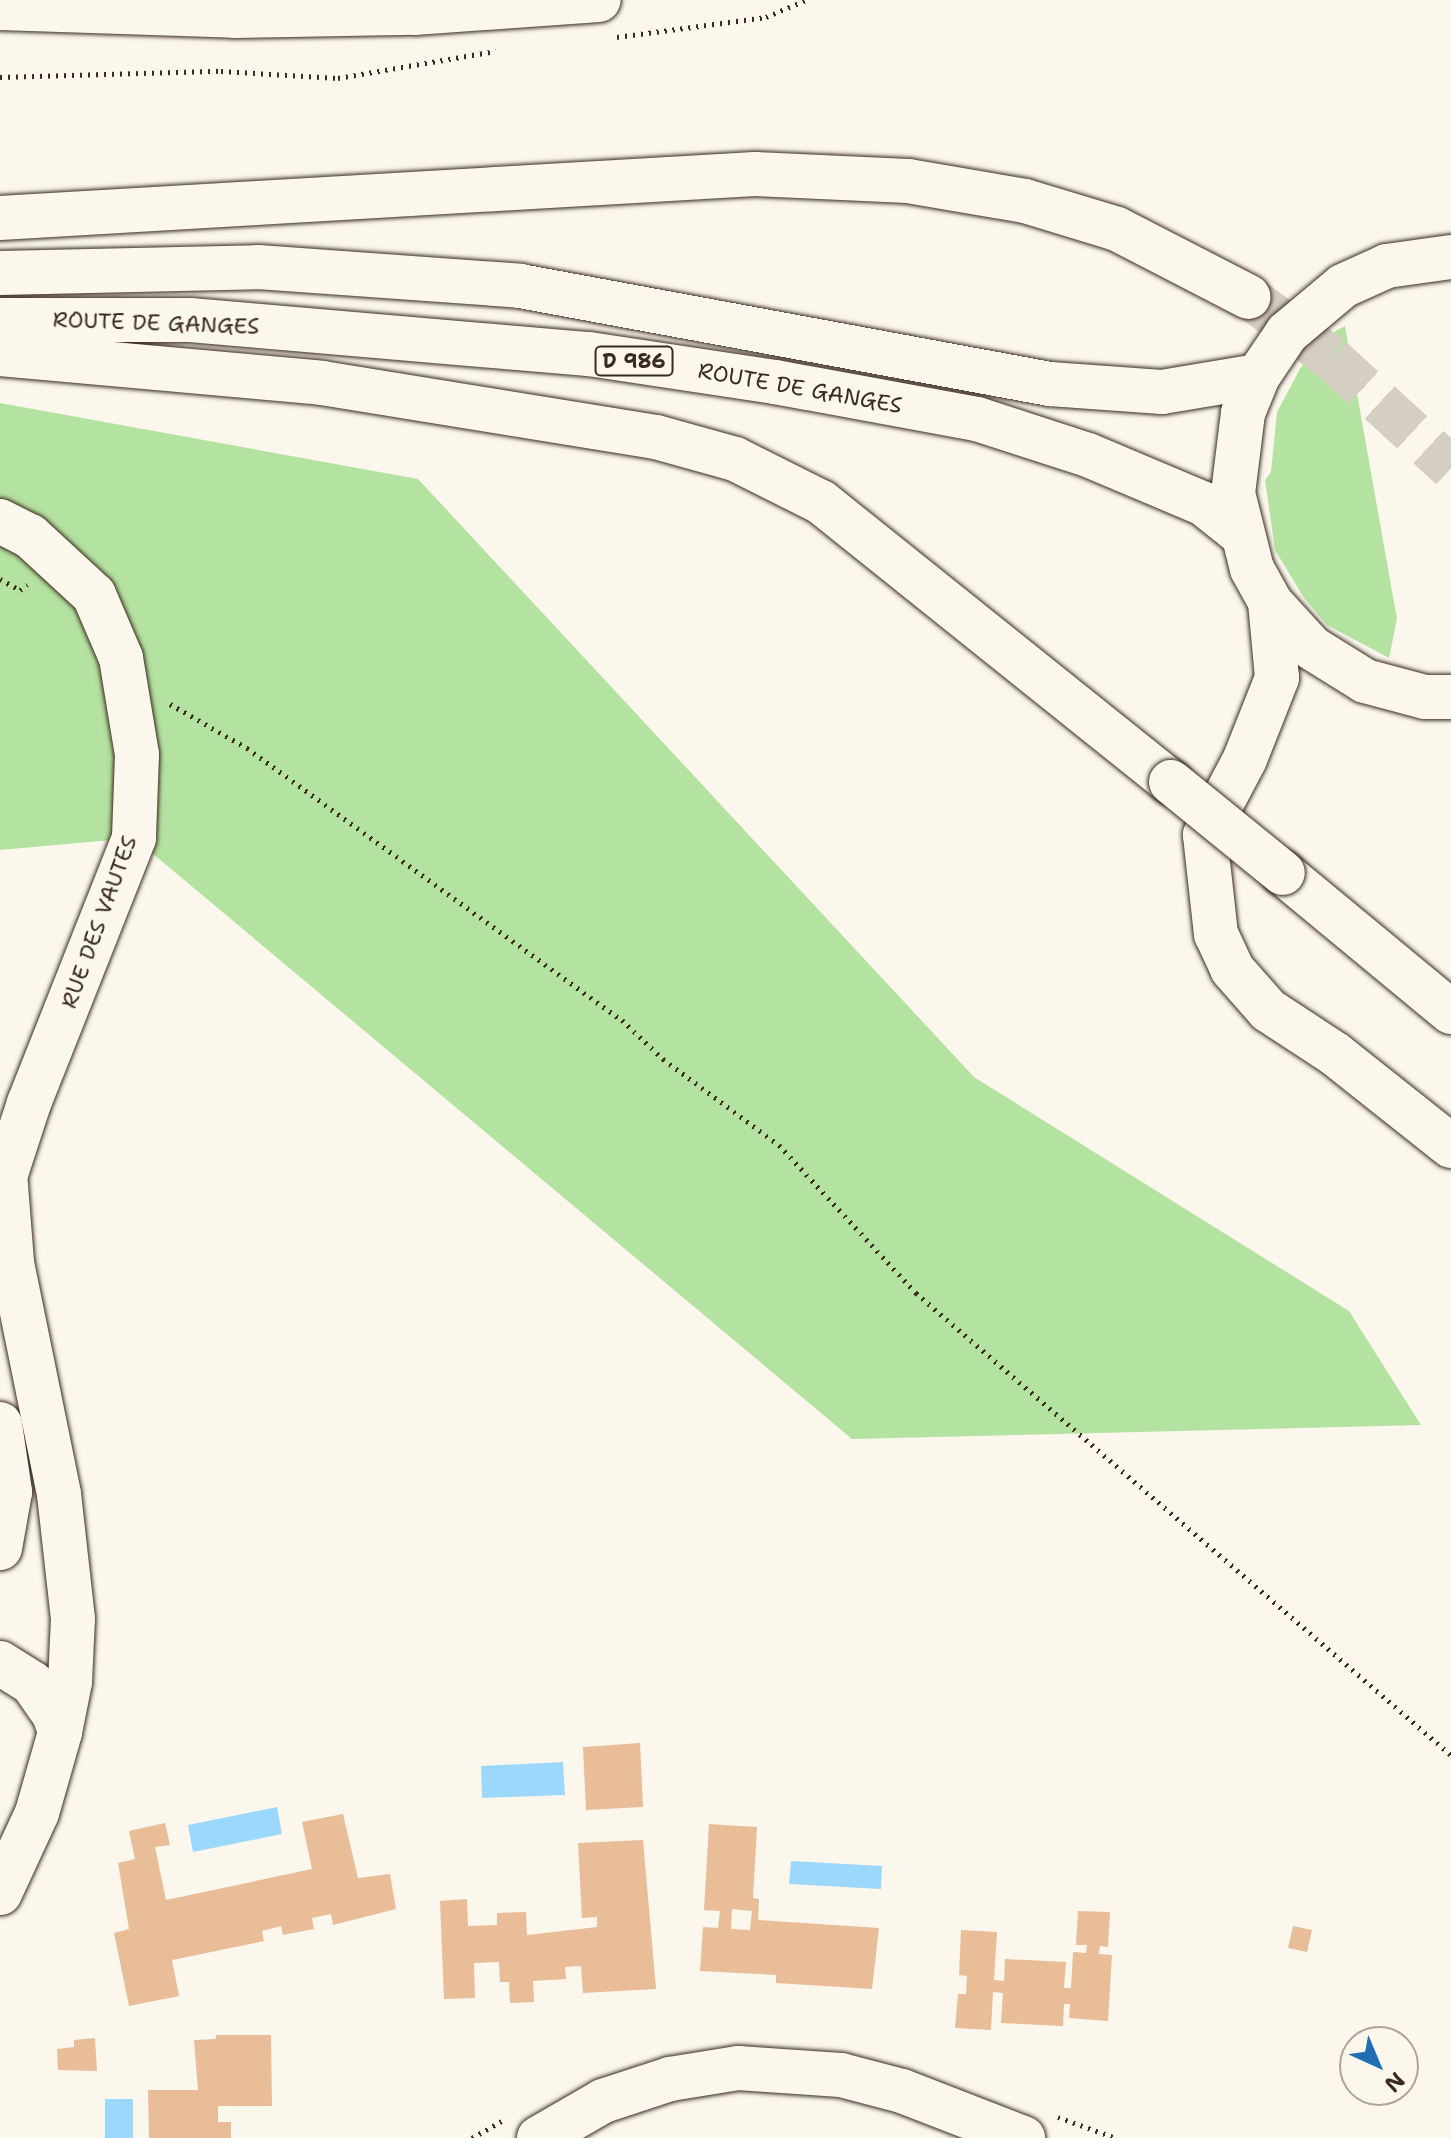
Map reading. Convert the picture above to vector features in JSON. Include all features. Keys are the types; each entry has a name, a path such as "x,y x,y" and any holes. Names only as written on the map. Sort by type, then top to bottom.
{"main road":[{"path":"0,8 295,15 414,13 599,0"},
{"path":"0,218 755,174 908,181 1025,201 1117,229 1249,297"},
{"path":"1451,257 1387,266 1343,286 1287,333 1258,376 1234,452 1239,532 1270,602 1312,648 1365,681 1425,697 1451,697"},
{"name":"D 986","path":"0,273 258,267 520,286 1050,384 1162,392 1258,376"},
{"name":"ROUTE DE GANGES","path":"0,320 190,320 589,354 775,382 977,419 1088,455 1204,504 1239,532"},
{"path":"0,354 322,383 656,437 735,459 821,502 1171,782 1451,1012"},
{"name":"RUE DES VAUTES","path":"0,521 30,536 94,595 124,678 137,755 134,838 2,1183 12,1262 69,1555 70,1682 60,1732 37,1813 0,1893"},
{"path":"1270,602 1277,678 1245,759 1205,835 1216,934 1232,969 1268,1010 1335,1054 1451,1146"},
{"path":"0,1424 10,1492 0,1548"},
{"path":"0,1663 32,1683 54,1714 60,1732"},
{"path":"539,2138 603,2101 670,2079 738,2068 841,2075 902,2091 1023,2138"}],"path":[{"path":"124,678 247,748 622,1020 663,1059 779,1145 916,1293 1451,1755"}],"green space":[{"path":"1345,326 1397,619 1389,658 1327,625 1304,598 1275,550 1265,480 1271,472 1277,412 1301,367 1328,335"},
{"path":"0,403 418,479 974,1077 1349,1311 1421,1425 852,1439 134,838 0,850"}],"water":[{"path":"563,1762 565,1795 482,1798 481,1766"},
{"path":"277,1807 282,1834 193,1852 188,1825"},
{"path":"791,1861 882,1866 881,1889 789,1884"},
{"path":"105,2099 133,2099 133,2138 105,2138"}],"building":[{"path":"640,1743 643,1807 586,1810 583,1747"},
{"path":"343,1814 358,1878 390,1874 396,1909 333,1925 331,1914 312,1918 314,1929 283,1935 281,1926 262,1931 264,1941 172,1960 179,1996 129,2006 114,1933 129,1929 118,1863 135,1859 129,1831 165,1823 170,1845 155,1847 166,1900 312,1869 302,1822"},
{"path":"709,1824 757,1827 753,1898 759,1899 758,1920 879,1928 872,1989 776,1983 776,1975 700,1971 703,1927 718,1928 720,1911 704,1910","holes":["732,1909 752,1911 750,1930 731,1929"]},
{"path":"643,1840 656,1989 583,1993 581,1966 565,1967 566,1979 533,1981 534,2002 510,2003 509,1982 500,1982 499,1962 474,1963 475,1998 444,1999 440,1901 467,1899 468,1926 497,1925 497,1913 526,1912 527,1935 597,1927 597,1917 582,1918 578,1843"},
{"path":"1078,1911 1110,1912 1108,1947 1100,1946 1099,1954 1112,1955 1108,2021 1069,2018 1070,2004 1064,2004 1063,2026 1001,2023 1003,1993 993,1992 991,2030 955,2028 958,1994 966,1994 967,1976 959,1975 961,1930 997,1932 994,1980 1004,1981 1005,1959 1066,1962 1064,1988 1071,1988 1073,1952 1086,1953 1087,1945 1076,1945"},
{"path":"1293,1926 1312,1930 1307,1952 1288,1948"},
{"path":"216,2035 271,2035 272,2106 218,2106 218,2122 231,2122 231,2138 149,2138 148,2090 198,2090 194,2040 216,2039"},
{"path":"95,2038 97,2071 58,2070 57,2049 74,2047 74,2040"}],"tunnel":[{"path":"1249,297 1331,358 1451,468"}]}
